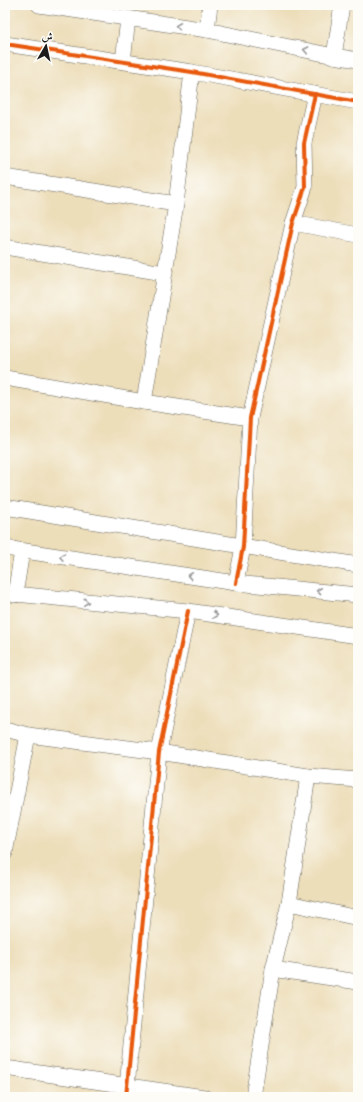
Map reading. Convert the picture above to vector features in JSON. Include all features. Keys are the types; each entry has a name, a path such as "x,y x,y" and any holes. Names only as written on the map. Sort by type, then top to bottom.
{"street":[{"path":"39,5 206,30 358,60"},
{"path":"206,30 210,5"},
{"path":"334,56 342,5"},
{"path":"123,61 128,19"},
{"path":"5,44 192,72 358,102"},
{"path":"144,402 176,204 192,72"},
{"path":"236,582 243,547 250,418 293,223 305,187 304,143 315,94"},
{"path":"5,177 176,204"},
{"path":"293,223 358,236"},
{"path":"5,247 164,273"},
{"path":"5,378 144,402 250,418"},
{"path":"5,507 358,565"},
{"path":"5,548 236,582 358,595"},
{"path":"22,551 10,594 188,611 358,636"},
{"path":"126,1091 159,752 188,611"},
{"path":"5,729 28,735 159,752 308,776 358,780"},
{"path":"5,854 28,735"},
{"path":"253,1097 273,969 288,903 308,776"},
{"path":"288,903 358,918"},
{"path":"273,969 358,982"},
{"path":"5,1068 126,1091 204,1097"}],"cycle path":[{"path":"5,44 192,72 358,102"},
{"path":"236,583 243,547 250,418 293,223 305,187 304,143 315,94"},
{"path":"126,1097 159,752 188,611"}]}
